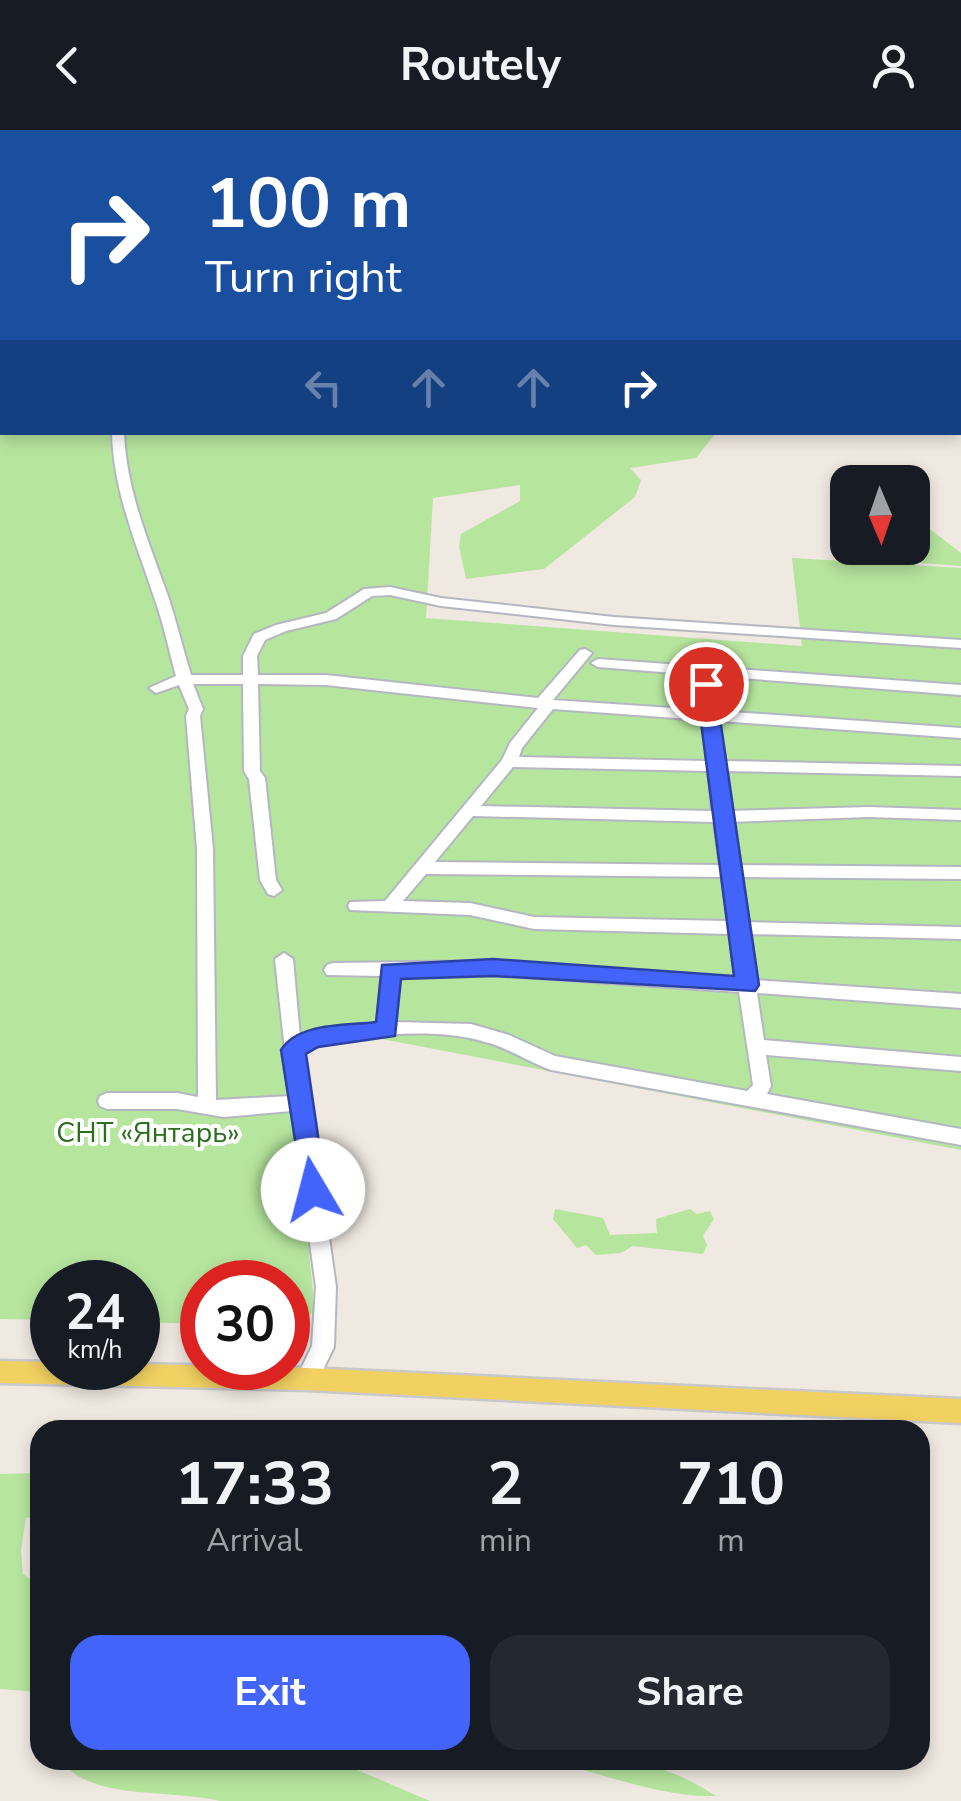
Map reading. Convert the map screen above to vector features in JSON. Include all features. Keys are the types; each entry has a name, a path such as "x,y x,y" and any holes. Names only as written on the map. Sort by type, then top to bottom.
{"main road":[{"path":"0,1372 180,1376"},
{"path":"310,1379 961,1411"}],"street":[{"path":"118,435 123,470 182,679 196,709 193,716 197,782 205,849 210,1085 207,1105"},
{"path":"274,890 268,880 257,778 252,772 250,656 258,637 331,616 369,592 390,591 441,602 614,621 961,644"},
{"path":"550,704 545,699 592,658 706,672 961,690"},
{"path":"706,672 722,818 762,1086 747,1099"},
{"path":"156,688 182,679 326,680 550,704 961,733"},
{"path":"389,907 425,868 550,704"},
{"path":"509,762 961,771"},
{"path":"470,811 722,818 869,812 961,814"},
{"path":"425,868 961,873"},
{"path":"356,906 470,909 534,923 961,933"},
{"path":"284,959 326,1287 323,1346 310,1373"},
{"path":"333,970 493,968 961,1001"},
{"path":"387,1030 390,971"},
{"path":"293,1050 314,1038 387,1030 466,1030 506,1040 552,1062 961,1137"},
{"path":"758,1047 961,1064"},
{"path":"107,1101 176,1100 224,1109 301,1104"}],"green space":[{"name":"СНТ «Янтарь»","path":"0,435 714,435 696,458 630,468 641,480 635,497 544,569 466,579 459,546 461,534 520,501 520,485 433,498 426,618 802,646 792,558 830,560 830,565 961,568 961,1150 382,1039 317,1042 287,1037 310,1260 180,1260 180,1323 160,1323 160,1260 30,1260 30,1320 0,1319"},
{"path":"930,529 961,553 961,566 930,564"},
{"path":"555,1209 603,1218 610,1235 657,1233 656,1219 690,1209 697,1214 710,1211 714,1219 703,1236 707,1245 703,1254 633,1246 621,1253 596,1255 586,1245 577,1248 553,1219"},
{"path":"310,1262 315,1311 310,1315"},
{"path":"30,1473 30,1517 26,1518 21,1550 23,1574 30,1579 30,1691 0,1689 0,1474"},
{"path":"71,1770 357,1770 430,1801 220,1801 111,1788"},
{"path":"583,1770 662,1770 716,1796 649,1788"}],"route":[{"path":"313,1190 293,1050 314,1038 387,1030 390,971 493,968 747,985 706,684"}]}
